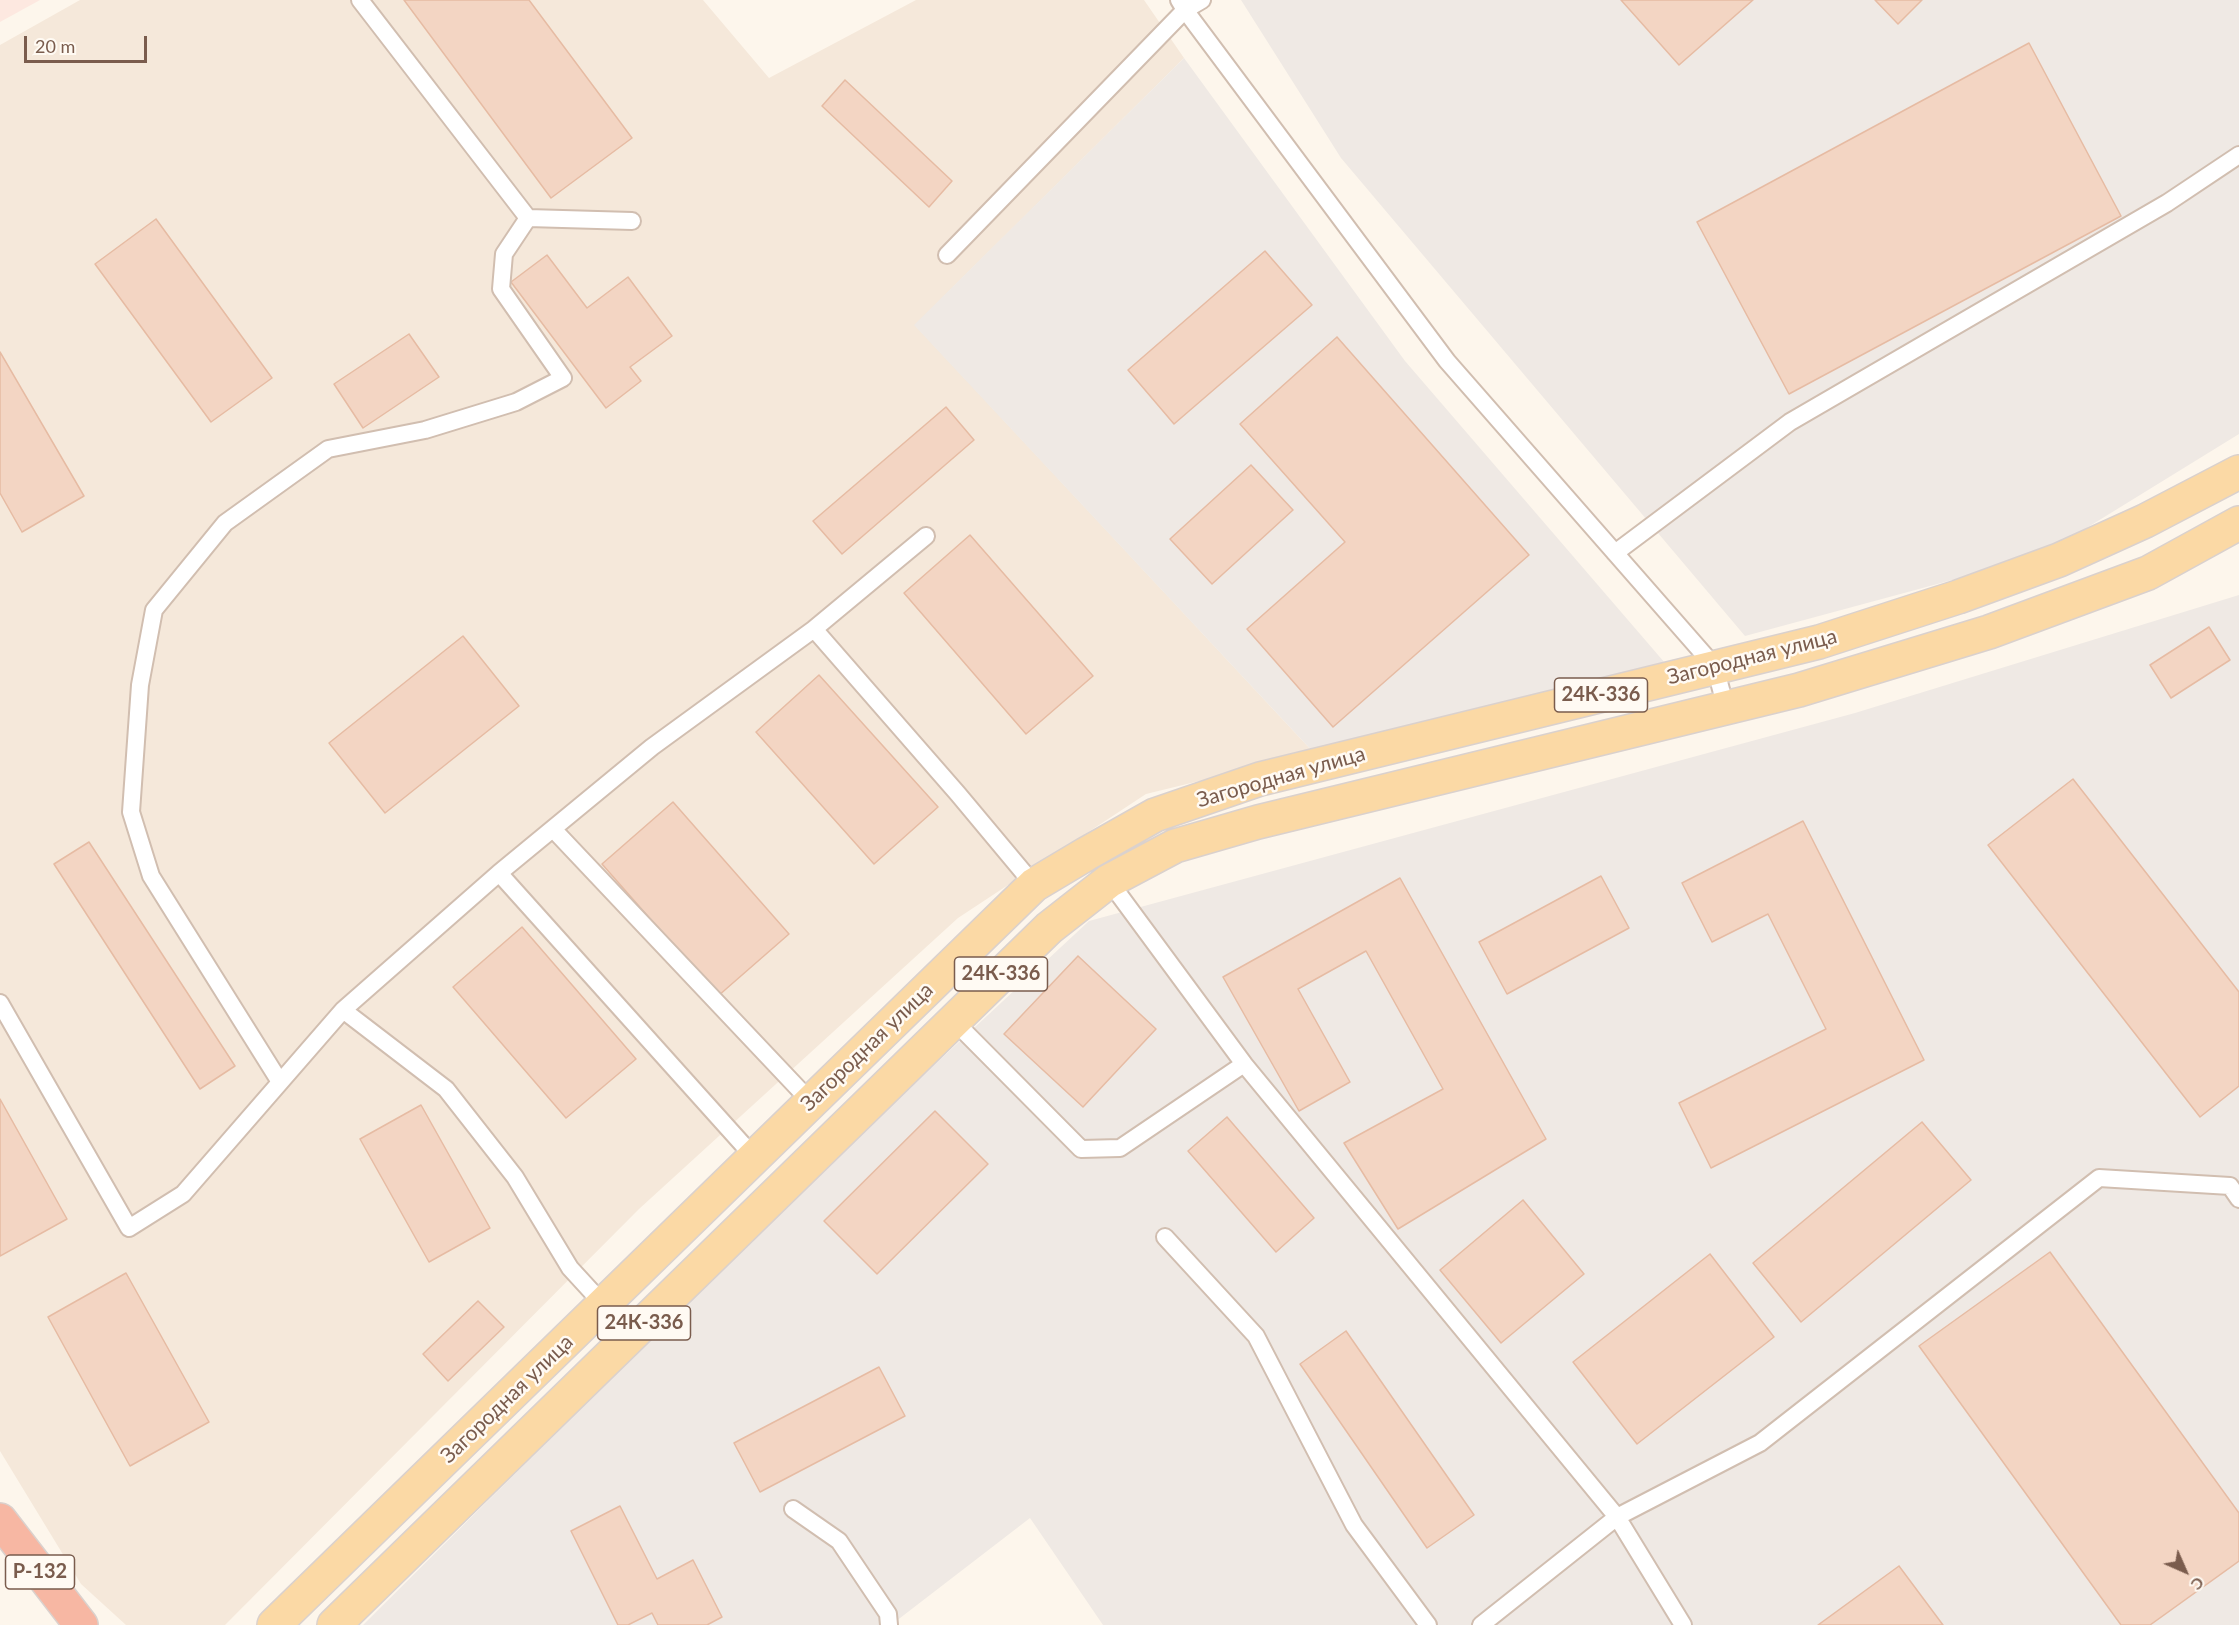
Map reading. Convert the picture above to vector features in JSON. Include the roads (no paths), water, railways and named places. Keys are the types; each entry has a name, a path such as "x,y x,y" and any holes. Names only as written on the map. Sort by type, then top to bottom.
{"highway":[{"name":"Р-132","path":"0,1520 81,1625"}],"main road":[{"name":"Загородная улица","path":"274,1625 1034,885 1155,815 1260,779 1819,642 1958,597 2059,560 2145,522 2239,472"},
{"name":"Загородная улица","path":"334,1625 1049,928 1109,881 1175,846 1258,822 1799,690 1989,632 2148,573 2239,523"}],"lane":[{"path":"360,0 528,218"},
{"path":"946,255 1182,5 1202,0"},
{"path":"1182,5 1447,361 1715,667 1726,708"},
{"path":"1615,553 1790,422 2167,203 2239,155"},
{"path":"528,218 632,221"},
{"path":"279,1082 151,876 131,812 140,685 154,610 225,523 328,449 425,430 516,402 563,378 501,289 504,254 528,218"},
{"path":"0,1004 129,1228 183,1194 343,1010 499,873 652,747 814,629 926,536"},
{"path":"814,629 1034,885"},
{"path":"553,829 811,1102"},
{"path":"499,873 754,1157"},
{"path":"1109,881 1244,1064 1617,1517 1683,1625"},
{"path":"343,1010 446,1089 515,1177 570,1268 603,1304"},
{"path":"954,1021 1081,1149 1120,1148 1244,1064"},
{"path":"1481,1625 1617,1517 1760,1443 2100,1178 2230,1186 2239,1199"},
{"path":"1165,1237 1256,1336 1354,1525 1428,1625"},
{"path":"793,1509 839,1541 888,1614 890,1625"}]}
